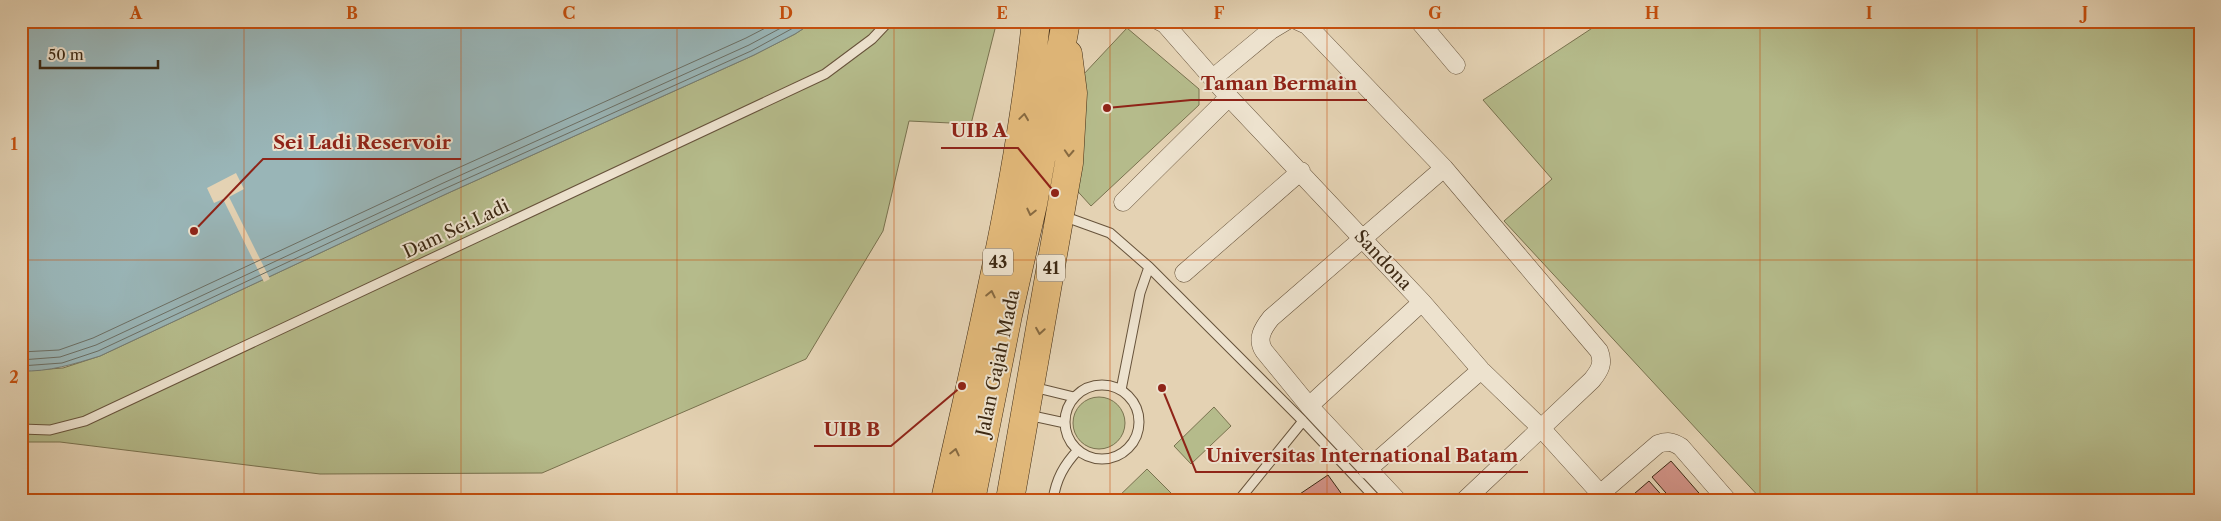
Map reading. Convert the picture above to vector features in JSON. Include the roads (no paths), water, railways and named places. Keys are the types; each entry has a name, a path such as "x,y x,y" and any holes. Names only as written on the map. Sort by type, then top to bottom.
{"highway":[{"name":"Jalan Gajah Mada","path":"945,500 1010,204 1025,115 1036,21"},
{"name":"Jalan Gajah Mada","path":"971,500 1008,314 1033,204 1065,28"},
{"name":"41","path":"1010,500 1069,163 1073,92 1065,28"}],"street":[{"name":"Sandona","path":"1159,21 1165,24 1422,302 1481,370 1541,428 1600,498"},
{"path":"1213,78 1271,30 1286,21"},
{"path":"1298,21 1307,25 1444,168 1599,351 1602,358 1599,371 1592,380 1465,500"},
{"path":"1419,21 1456,65"},
{"path":"1123,202 1230,96"},
{"path":"1398,500 1306,414 1260,346 1261,333 1271,318 1444,168"},
{"path":"1184,273 1300,171"},
{"path":"1306,414 1422,302"},
{"path":"1368,470 1481,370"},
{"path":"1600,498 1658,444 1666,441 1674,442 1681,447 1727,500"}],"lane":[{"name":"Dam Sei.Ladi","path":"21,429 50,430 85,421 816,79 872,39 889,21"},
{"path":"1060,215 1110,233 1149,266 1306,414 1377,500"},
{"path":"1121,390 1140,293 1149,266"},
{"path":"1096,385 1109,385 1121,390 1130,398 1136,408 1139,420 1138,432 1132,443 1118,454 1101,459 1089,456 1078,450 1071,442 1065,423 1067,409 1074,397 1084,389 1096,385"},
{"path":"1031,386 1074,397"},
{"path":"1026,414 1065,423"},
{"path":"1238,500 1306,414"},
{"path":"1053,500 1055,485 1065,465 1078,450"}],"water":[{"path":"21,21 815,21 795,34 754,55 446,194 100,356 51,369 21,371"}],"place":[{"name":"Taman Bermain","path":"1107,108"},
{"name":"UIB A","path":"1055,193"},
{"name":"Sei Ladi Reservoir","path":"194,231"},
{"name":"UIB B","path":"962,386"},
{"name":"Universitas International Batam","path":"1162,388"}]}
